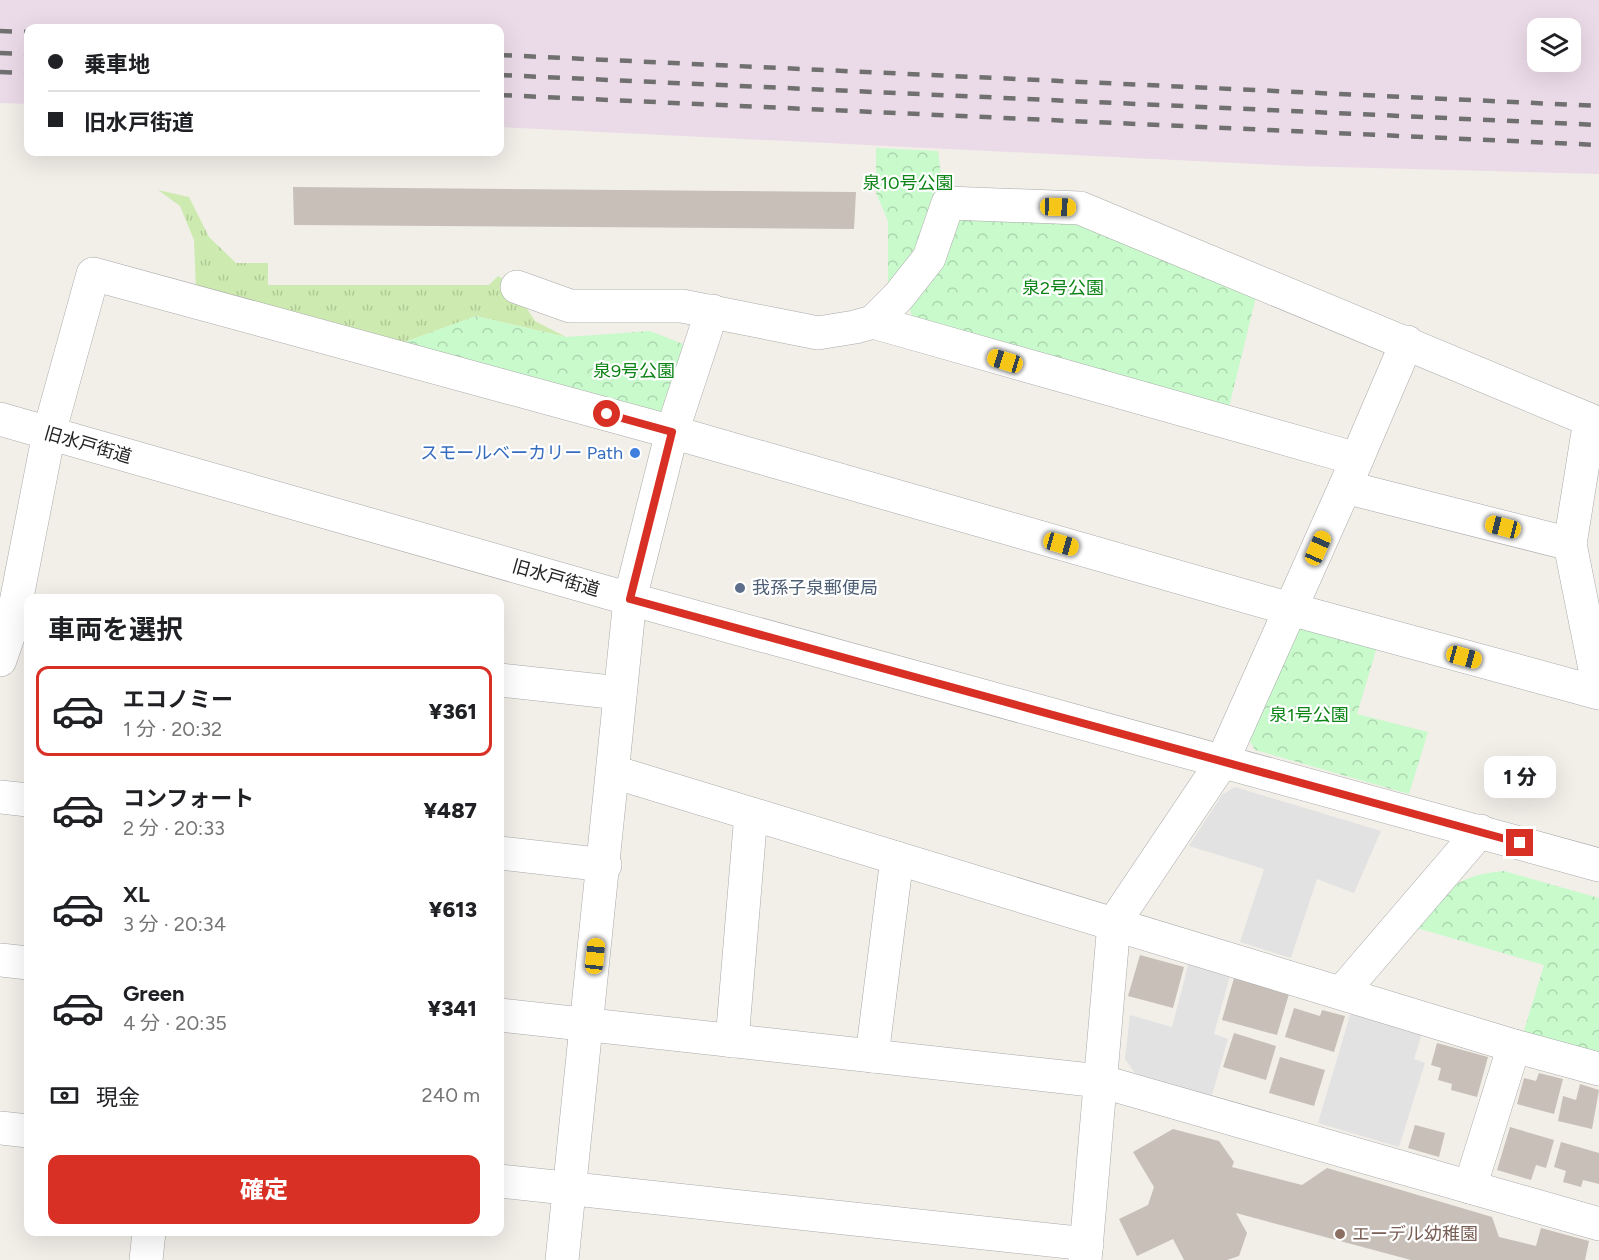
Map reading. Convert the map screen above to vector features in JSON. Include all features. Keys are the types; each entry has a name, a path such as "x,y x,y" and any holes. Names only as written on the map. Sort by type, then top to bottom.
{"street":[{"path":"25,594 49,433 93,274 672,432 1290,609 1599,691 1570,544 1590,420 1080,207 948,203 929,258 899,296 873,322"},
{"path":"517,287 570,306 682,306 818,333 873,322 1570,544"},
{"path":"562,1260 605,865 630,599 672,432 712,311"},
{"path":"504,1181 1086,1252 1114,923 1222,762 1407,342"},
{"name":"旧水戸街道","path":"0,419 630,599 1599,865"},
{"path":"0,660 20,629 24,602"},
{"path":"504,680 620,693"},
{"path":"614,772 1514,1046 1599,1069"},
{"path":"0,797 24,800"},
{"path":"732,1041 751,814"},
{"path":"1342,992 1480,831"},
{"path":"504,853 605,865"},
{"path":"873,1056 897,858"},
{"path":"0,960 24,963"},
{"path":"504,1015 1100,1081 1599,1224"},
{"path":"1470,1187 1514,1046"},
{"path":"0,1128 24,1131"},
{"path":"146,1260 149,1236"}],"shaded area":[{"path":"0,0 1599,0 1599,174 1296,166 504,127 504,24 24,24 24,104 0,103"},
{"path":"1235,787 1381,831 1354,893 1317,879 1291,958 1240,942 1264,869 1189,846 1222,795"},
{"path":"1189,962 1231,972 1214,1034 1228,1039 1212,1095 1135,1073 1125,1059 1130,1015 1172,1027"},
{"path":"1351,1012 1422,1033 1414,1059 1425,1063 1399,1147 1318,1123"}],"green space":[{"name":"泉10号公園","path":"876,148 938,151 943,192 920,253 888,295 888,221 876,193"},
{"path":"158,190 189,197 209,237 236,263 268,263 268,285 489,285 498,276 511,284 535,321 566,337 476,316 394,346 196,290 194,240 180,206"},
{"name":"泉2号公園","path":"965,215 1079,220 1257,293 1229,407 912,317 909,305 952,224"},
{"name":"泉9号公園","path":"476,316 566,337 650,331 683,344 665,409 652,416 394,346"},
{"name":"泉1号公園","path":"1306,627 1377,647 1357,714 1428,732 1409,794 1255,750 1247,736 1292,631"},
{"path":"1504,871 1599,898 1599,1054 1523,1034 1544,965 1410,926 1442,895 1461,881 1487,873"}],"building":[{"path":"293,187 856,192 854,229 294,225"},
{"path":"1140,955 1184,967 1173,1008 1128,996"},
{"path":"1234,978 1289,994 1277,1035 1222,1020"},
{"path":"1294,1008 1320,1016 1322,1010 1345,1016 1334,1052 1285,1037"},
{"path":"1234,1033 1276,1046 1266,1080 1223,1067"},
{"path":"1437,1043 1488,1057 1477,1097 1451,1090 1452,1084 1438,1080 1441,1068 1431,1065"},
{"path":"1280,1057 1325,1070 1314,1106 1269,1093"},
{"path":"1539,1073 1563,1079 1554,1114 1517,1104 1524,1078 1536,1081"},
{"path":"1580,1084 1599,1090 1592,1129 1558,1121 1563,1096 1576,1100"},
{"path":"1415,1125 1445,1133 1439,1157 1408,1148"},
{"path":"1510,1127 1554,1140 1546,1168 1536,1165 1531,1180 1497,1170"},
{"path":"1173,1129 1219,1141 1234,1162 1232,1167 1302,1185 1327,1168 1492,1217 1499,1237 1536,1246 1541,1228 1589,1241 1585,1260 1411,1260 1236,1213 1247,1233 1239,1256 1227,1260 1184,1260 1173,1239 1137,1256 1119,1219 1148,1205 1154,1187 1133,1152"},
{"path":"1561,1142 1599,1153 1599,1184 1583,1180 1581,1187 1563,1182 1566,1171 1554,1167"}],"railway":[{"path":"0,31 24,32"},
{"path":"0,53 24,54"},
{"path":"504,55 1599,106"},
{"path":"0,72 24,73"},
{"path":"504,75 1599,125"},
{"path":"504,95 1599,145"}],"place":[{"name":"スモールベーカリー Path","path":"635,453"},
{"name":"我孫子泉郵便局","path":"740,588"},
{"name":"エーデル幼稚園","path":"1340,1234"}],"route":[{"path":"607,414 672,432 630,599 1520,843"}]}
